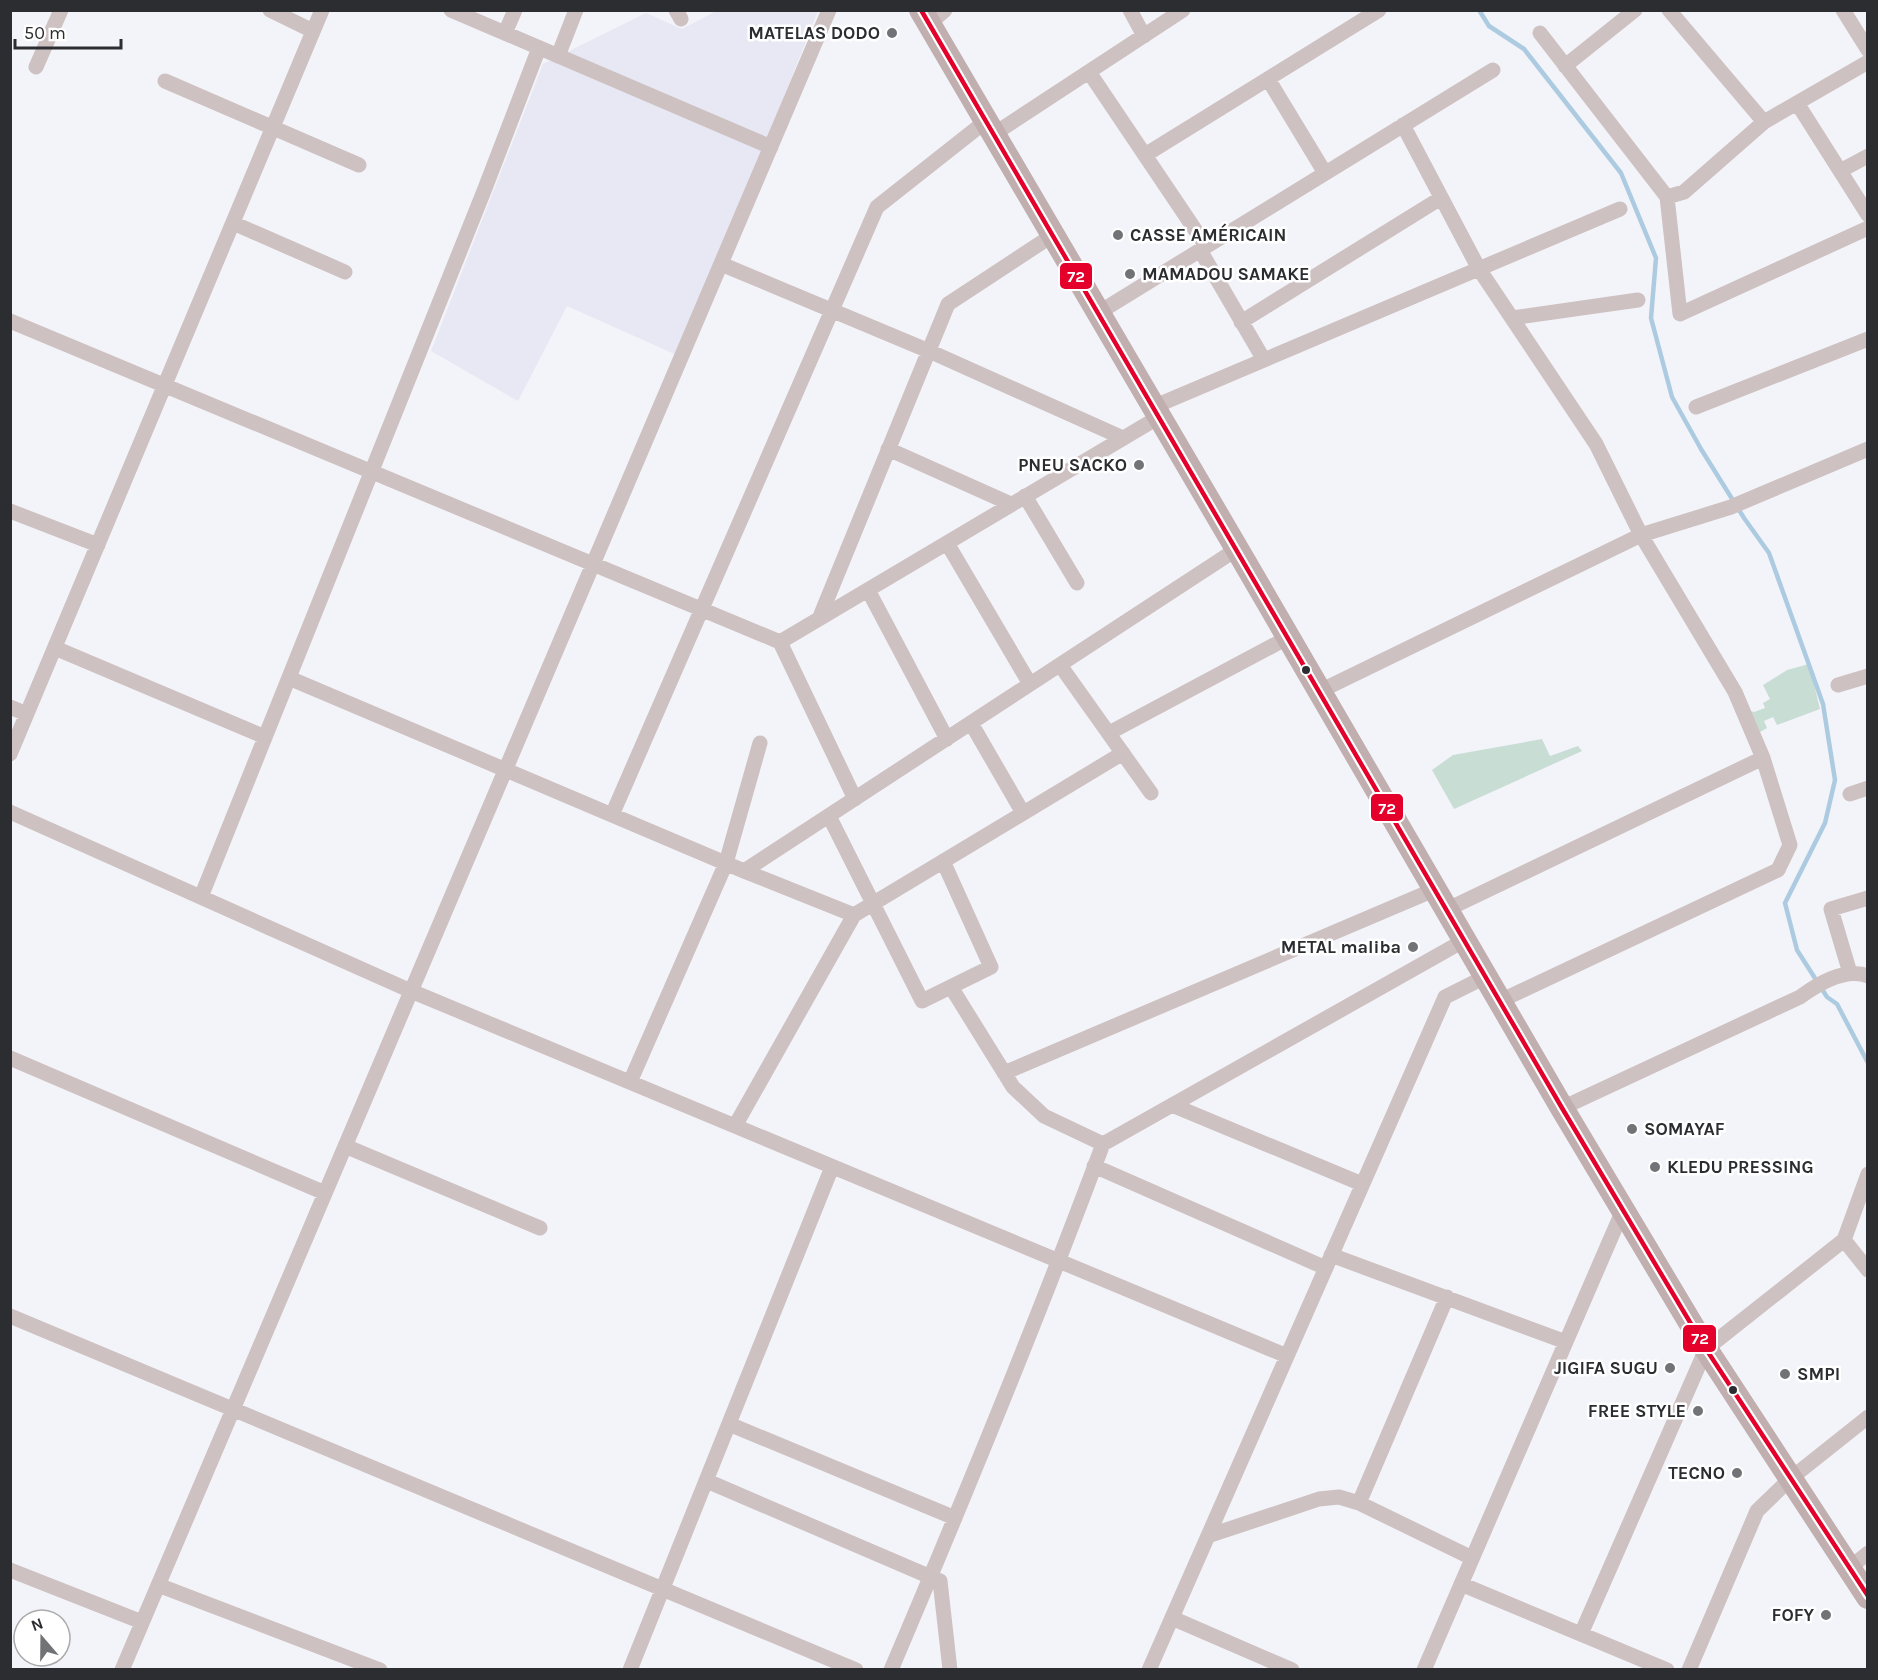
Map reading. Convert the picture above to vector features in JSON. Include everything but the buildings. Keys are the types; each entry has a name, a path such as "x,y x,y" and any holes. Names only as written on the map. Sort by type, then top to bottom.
{"main road":[{"path":"932,15 990,128 1562,1108 1706,1349 1868,1597"}],"street":[{"path":"36,67 62,10"},
{"path":"270,10 313,32"},
{"path":"10,754 322,10"},
{"path":"451,10 771,147"},
{"path":"505,33 515,10"},
{"path":"558,56 576,10"},
{"path":"122,1670 829,10"},
{"path":"1130,10 1144,36"},
{"path":"612,815 877,207 990,128 1089,72 1183,10"},
{"path":"1145,155 1379,10"},
{"path":"1565,66 1635,10"},
{"path":"1669,10 1764,122"},
{"path":"1843,10 1868,50"},
{"path":"1540,33 1667,197 1680,314 1867,228"},
{"path":"201,897 539,48"},
{"path":"1667,197 1684,192 1764,122 1868,62"},
{"path":"1098,313 1493,69"},
{"path":"1089,72 1145,155 1203,248 1241,322 1264,360"},
{"path":"1268,80 1325,173"},
{"path":"165,81 358,165"},
{"path":"1797,103 1868,215"},
{"path":"1403,125 1479,269 1596,444 1641,535 1735,692 1763,758 1790,845 1778,870 1500,1001"},
{"path":"1840,171 1868,156"},
{"path":"1241,322 1441,198"},
{"path":"780,642 1123,438 1156,412 1264,360 1620,209"},
{"path":"233,223 345,272"},
{"path":"819,619 948,304 1053,235"},
{"path":"721,264 929,351 1123,438"},
{"path":"1512,318 1638,300"},
{"path":"10,321 780,642 855,799"},
{"path":"1696,407 1868,339"},
{"path":"888,449 1018,500 1077,583"},
{"path":"1320,691 1641,535 1736,505 1868,449"},
{"path":"10,511 98,545"},
{"path":"947,543 1030,684"},
{"path":"744,871 1237,549"},
{"path":"868,590 946,739"},
{"path":"1109,733 1289,637"},
{"path":"55,648 265,737"},
{"path":"1060,665 1152,793"},
{"path":"1838,685 1868,676"},
{"path":"289,678 744,871 854,915"},
{"path":"10,707 27,714"},
{"path":"971,723 1023,813"},
{"path":"630,1082 726,863 760,742"},
{"path":"735,1126 854,915 1123,753"},
{"path":"1004,1072 1442,899 1763,758"},
{"path":"1850,794 1868,788"},
{"path":"10,812 411,991 1287,1356"},
{"path":"829,816 922,1001 991,967 943,861"},
{"path":"1850,973 1831,909 1868,898"},
{"path":"891,1670 1059,1261 1103,1144 1465,940"},
{"path":"1562,1108 1800,997 1827,981 1850,973 1868,976"},
{"path":"1149,1670 1445,997 1485,977"},
{"path":"951,987 1013,1087 1044,1116 1103,1144"},
{"path":"10,1058 325,1193"},
{"path":"1172,1104 1362,1184"},
{"path":"345,1146 540,1228"},
{"path":"1094,1166 1329,1261 1447,1298 1566,1342"},
{"path":"630,1670 832,1167"},
{"path":"1581,1634 1706,1349 1844,1239 1868,1174"},
{"path":"1424,1669 1623,1210"},
{"path":"1844,1239 1868,1270"},
{"path":"1359,1503 1447,1298"},
{"path":"10,1316 856,1670"},
{"path":"1689,1670 1757,1510 1790,1479 1868,1417"},
{"path":"729,1424 955,1518"},
{"path":"707,1481 940,1581 950,1670"},
{"path":"1208,1536 1318,1499 1339,1497 1359,1503 1472,1558"},
{"path":"1848,1569 1868,1553"},
{"path":"10,1570 142,1622"},
{"path":"1461,1584 1667,1670"},
{"path":"158,1585 380,1670"},
{"path":"1172,1618 1292,1670"}],"shaded area":[{"path":"716,11 818,11 681,357 567,306 518,401 431,351 543,64 646,13 682,29"}],"green space":[{"path":"1809,664 1820,709 1777,725 1773,717 1764,721 1767,728 1760,732 1751,711 1765,708 1763,703 1770,699 1763,685 1787,670"},
{"path":"1542,739 1550,756 1578,746 1582,751 1454,809 1432,770 1453,755"}],"waterway":[{"path":"1479,10 1489,26 1524,49 1621,173 1656,258 1651,318 1672,397 1701,449 1769,553 1823,704 1835,780 1825,823 1785,903 1797,950 1827,997 1837,1004 1868,1063"}],"transit line":[{"name":"72","path":"921,10 1562,1108 1706,1349 1868,1596"}],"place":[{"name":"MATELAS DODO","path":"892,33"},
{"name":"CASSE AMÉRICAIN","path":"1118,235"},
{"name":"MAMADOU SAMAKE","path":"1130,274"},
{"name":"PNEU SACKO","path":"1139,465"},
{"name":"METAL maliba","path":"1413,947"},
{"name":"SOMAYAF","path":"1632,1129"},
{"name":"KLEDU PRESSING","path":"1655,1167"},
{"name":"JIGIFA SUGU","path":"1670,1368"},
{"name":"SMPI","path":"1785,1374"},
{"name":"FREE STYLE","path":"1698,1411"},
{"name":"TECNO","path":"1737,1473"},
{"name":"FOFY","path":"1826,1615"}]}
